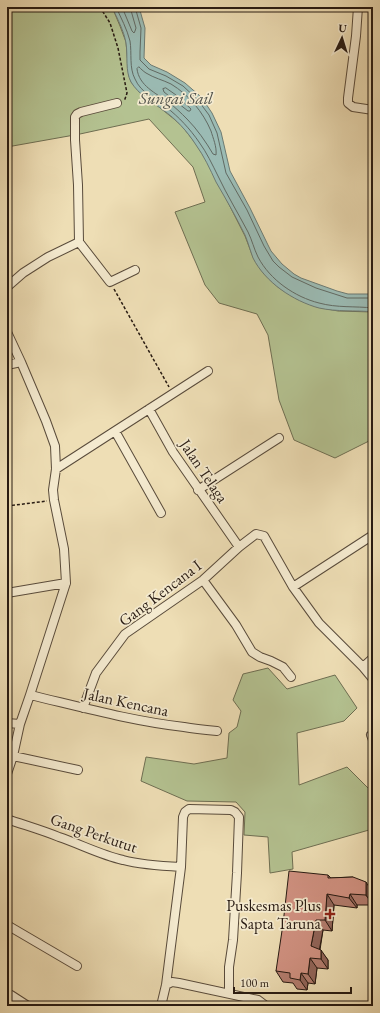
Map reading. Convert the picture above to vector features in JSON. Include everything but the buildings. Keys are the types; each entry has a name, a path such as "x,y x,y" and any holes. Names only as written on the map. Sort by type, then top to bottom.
{"street":[{"path":"358,7 348,103 353,107 373,110"},
{"path":"117,103 81,112 75,117 79,242 110,282 135,270"},
{"path":"7,287 23,273 48,257 79,242"},
{"path":"7,332 46,421 55,446 56,469 53,490 64,549 66,583 20,724 13,756 7,774"},
{"path":"7,365 21,362"},
{"path":"56,469 208,371"},
{"name":"Jalan Telaga","path":"149,409 173,452 239,547"},
{"path":"115,431 161,513"},
{"path":"198,490 279,438"},
{"name":"Gang Kencana I","path":"84,708 96,673 126,634 203,580 239,547 256,534 264,536 293,587"},
{"path":"373,535 293,587 319,623 373,679"},
{"path":"203,580 236,625 252,652 283,667 291,678"},
{"path":"7,593 66,583"},
{"path":"363,667 373,658"},
{"name":"Jalan Kencana","path":"30,695 84,708 169,725 217,731"},
{"path":"7,723 20,724"},
{"path":"373,734 371,735 373,740"},
{"path":"13,756 78,770"},
{"path":"160,1006 166,985 180,867 184,817 185,812 189,809 231,810 239,817 233,940 229,967 229,993"},
{"name":"Gang Perkutut","path":"7,819 121,860 180,867"},
{"path":"7,925 77,966"},
{"path":"166,985 172,982 229,993 258,1000 266,1006"},
{"path":"7,1001 11,994 28,1006"}],"path":[{"path":"100,7 110,23 118,48 126,92 125,99 117,103"},
{"path":"110,282 173,393"},
{"path":"7,506 54,500"}],"green space":[{"path":"7,7 112,7 126,42 129,76 131,82 143,96 182,126 196,144 208,163 245,236 253,257 271,281 279,288 297,299 317,307 338,311 373,312 373,439 335,458 294,440 279,400 268,335 257,314 219,303 205,285 175,212 205,202 193,167 149,119 80,134 7,147"},
{"path":"268,668 287,689 335,675 357,708 344,721 297,733 299,785 347,767 373,793 373,842 369,830 292,852 293,869 270,873 268,837 244,835 245,812 236,802 187,801 141,781 146,757 194,764 227,758 229,733 237,727 241,711 233,700 243,674"}],"water":[{"name":"Sungai Sail","path":"112,7 139,7 145,28 144,58 151,65 167,72 185,83 200,96 212,113 221,132 230,171 271,251 282,264 301,278 337,291 348,294 373,294 373,312 332,310 309,305 299,301 272,283 258,267 253,258 242,228 193,140 177,121 141,94 131,82 128,73 125,38"}],"place":[{"name":"Puskesmas Plus Sapta Taruna","path":"330,914"}]}
